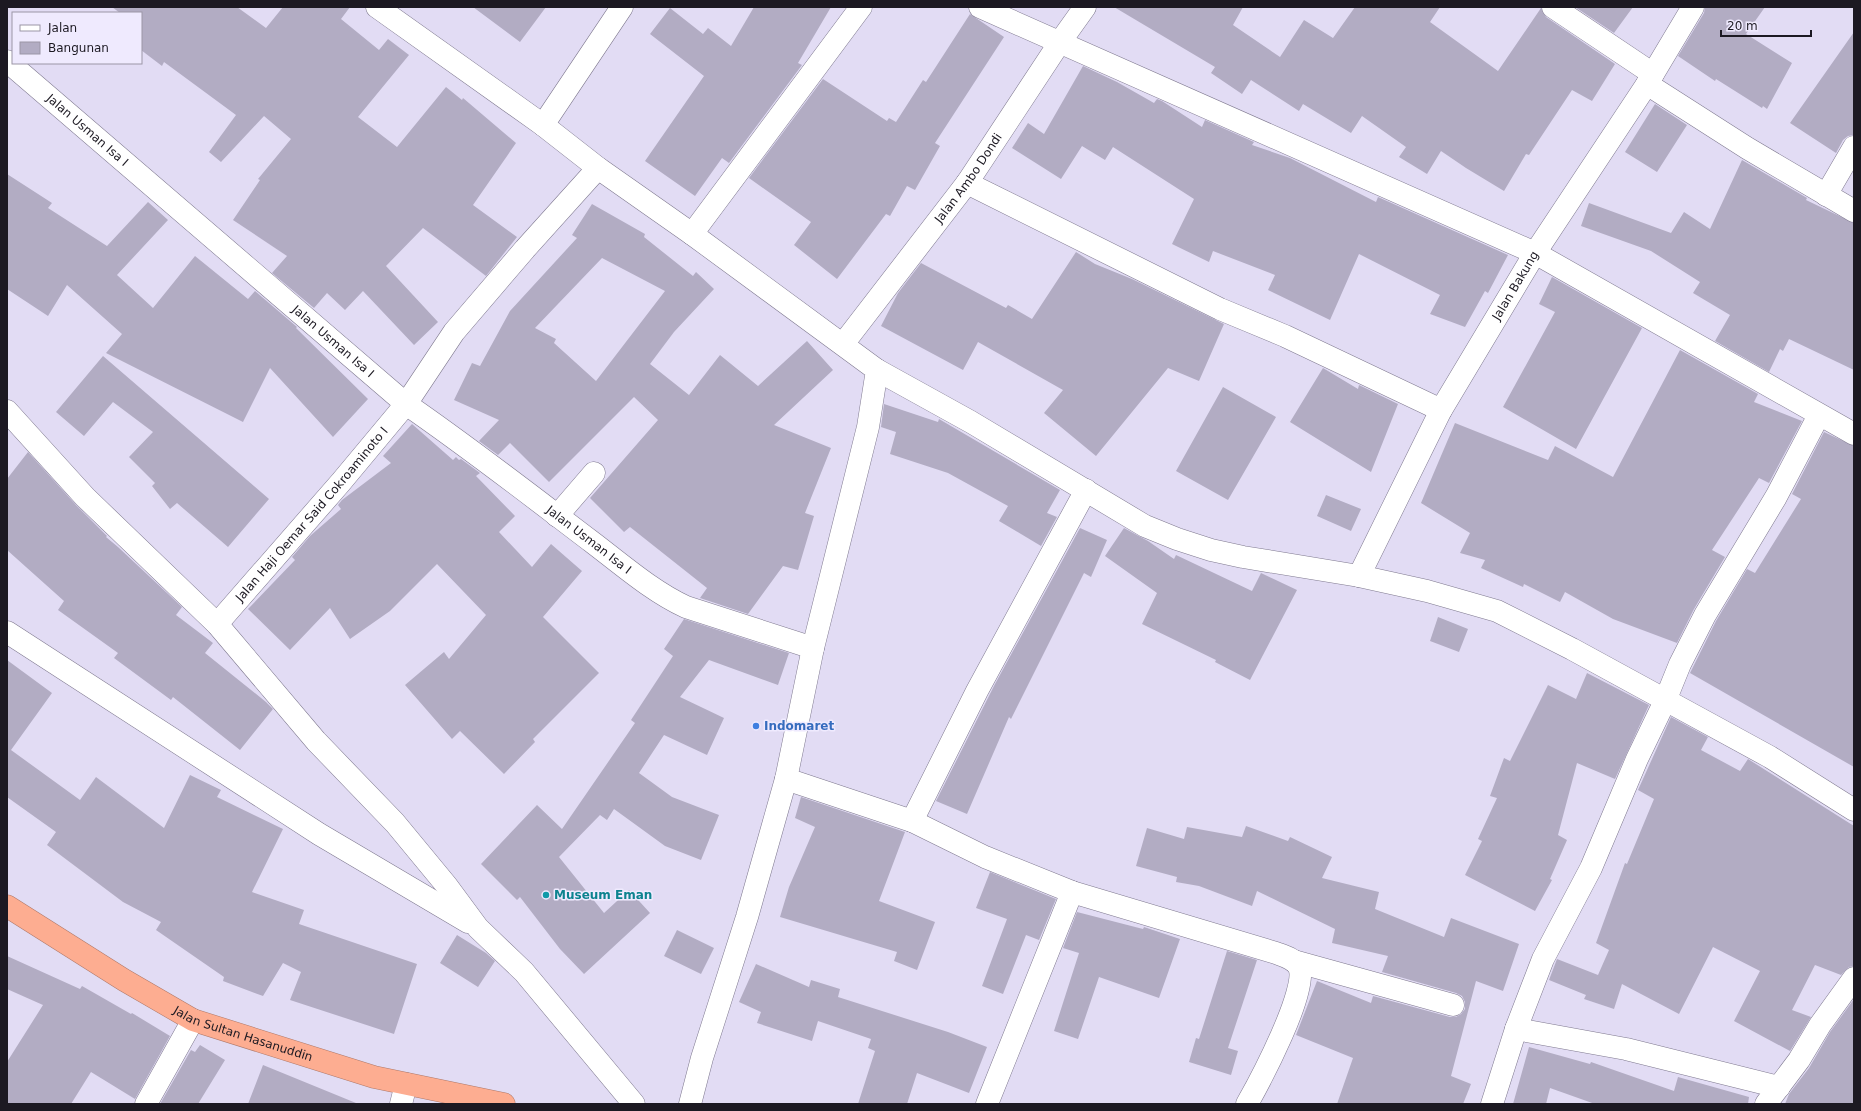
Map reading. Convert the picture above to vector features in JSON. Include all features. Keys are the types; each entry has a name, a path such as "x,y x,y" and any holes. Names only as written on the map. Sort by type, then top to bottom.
{"highway":[{"name":"Jalan Sultan Hasanuddin","path":"7,906 124,980 193,1020 374,1077 404,1094 504,1104"}],"street":[{"path":"377,7 543,126 598,168 692,234 843,344 876,370 977,425 1145,526 1211,550 1243,557 1358,576 1427,591 1497,611 1572,649 1770,757 1854,810"},
{"path":"543,126 622,7"},
{"path":"692,234 860,7"},
{"path":"980,7 1535,253 1854,434"},
{"name":"Jalan Ambo Dondi","path":"843,344 967,183 1060,42 1085,7"},
{"path":"1553,7 1650,79 1747,148 1854,211"},
{"name":"Jalan Bakung","path":"1358,576 1441,410 1535,253 1650,79 1693,7"},
{"name":"Jalan Usman Isa I","path":"7,61 406,404 460,441 557,516 675,602 813,648"},
{"path":"1826,195 1854,147"},
{"name":"Jalan Haji Oemar Said Cokroaminoto I","path":"217,624 341,482 406,404 454,332 525,248 598,168"},
{"path":"967,183 1220,309 1285,336 1441,410"},
{"path":"690,1104 786,779 813,648 868,427 876,370"},
{"path":"7,411 85,497 217,624 316,741 395,823 447,886 478,928 524,972 634,1104"},
{"path":"1492,1104 1516,1029 1543,959 1591,868 1637,759 1680,664 1705,615 1776,497 1819,415"},
{"path":"557,516 594,473"},
{"path":"912,820 977,691 1086,490"},
{"path":"7,632 319,834 410,886 478,928"},
{"path":"786,779 912,820 984,857 1072,892 1268,950 1294,961 1453,1005"},
{"path":"987,1104 1072,892"},
{"path":"1247,1104 1264,1072 1296,998 1300,974 1299,968 1294,961"},
{"path":"1516,1029 1626,1049 1773,1096 1854,978"},
{"path":"146,1104 193,1020"}],"building":[{"path":"112,7 237,7 266,28 283,7 350,7 341,19 379,50 388,39 409,55 358,117 397,147 446,87 462,100 463,98 516,143 473,205 517,237 486,276 423,228 386,266 438,322 414,345 363,291 345,310 327,293 314,308 272,273 287,256 233,220 260,180 258,179 291,139 264,116 221,162 209,152 236,115 164,62 162,66 142,51 142,12 119,12"},
{"path":"473,7 546,7 520,42"},
{"path":"754,7 831,7 798,63 802,65 729,163 722,158 695,196 645,161 704,76 650,34 670,8 703,34 708,28 731,46"},
{"path":"1114,7 1243,7 1233,25 1280,57 1304,20 1333,38 1355,7 1440,7 1430,22 1498,71 1541,8 1546,17 1615,64 1592,101 1572,90 1529,155 1526,154 1504,191 1441,151 1427,174 1399,157 1406,147 1362,116 1351,133 1303,104 1299,111 1251,80 1242,94 1211,73 1215,67"},
{"path":"1575,7 1633,7 1614,33"},
{"path":"1705,7 1765,7 1746,34 1792,63 1767,109 1763,106 1762,108 1716,79 1715,81 1678,56 1704,13"},
{"path":"970,14 1004,37 935,143 940,146 915,190 907,186 890,216 886,214 837,279 794,245 811,222 749,178 823,79 887,121 889,118 896,122 923,80 926,82"},
{"path":"1854,32 1854,135 1848,136 1843,140 1836,153 1790,123"},
{"path":"1083,66 1117,82 1154,103 1157,99 1162,101 1202,127 1205,120 1254,142 1252,145 1290,158 1376,202 1378,197 1508,255 1488,293 1485,291 1465,327 1430,314 1440,295 1359,254 1330,320 1268,290 1275,275 1213,251 1209,262 1172,244 1194,199 1113,147 1105,160 1082,146 1061,179 1012,148 1028,123 1044,134"},
{"path":"1655,104 1687,125 1657,172 1625,152"},
{"path":"1742,160 1807,198 1806,200 1854,223 1854,370 1789,339 1783,351 1780,349 1769,372 1715,341 1730,315 1693,293 1700,282 1651,251 1581,226 1589,203 1671,233 1684,212 1710,229"},
{"path":"7,174 52,203 48,208 107,246 148,202 168,220 117,275 153,308 195,256 248,299 255,291 297,327 296,328 368,399 333,437 270,368 243,422 106,353 122,334 67,285 48,316 7,289"},
{"path":"592,204 645,234 644,237 693,276 696,272 714,289 674,332 650,364 689,395 720,355 758,386 807,341 833,370 774,425 831,448 805,513 814,516 798,570 783,566 748,614 700,598 707,588 630,527 624,532 590,498 658,420 634,397 549,482 510,443 498,455 479,441 499,420 454,400 472,363 480,366 510,311 577,238 572,235","holes":["602,258 665,291 596,381 554,343 556,339 535,328"]},
{"path":"1076,252 1095,264 1132,279 1224,324 1199,381 1168,368 1096,456 1044,413 1063,390 978,342 963,370 881,326 898,293 921,263 1006,308 1008,305 1032,319"},
{"path":"1552,277 1642,328 1576,449 1503,407 1555,312 1539,304"},
{"path":"1680,350 1758,394 1754,402 1802,421 1769,483 1759,478 1712,550 1725,557 1694,609 1677,643 1613,619 1565,592 1560,602 1524,584 1523,587 1481,568 1485,560 1460,553 1470,533 1421,503 1455,423 1548,460 1555,446 1613,477"},
{"path":"103,356 269,499 228,547 177,503 170,509 152,486 155,483 129,457 153,432 113,402 84,436 56,412"},
{"path":"1323,368 1358,389 1359,385 1398,404 1371,472 1290,422"},
{"path":"1223,387 1276,417 1228,500 1176,471"},
{"path":"884,404 938,422 939,419 1060,490 1047,513 1057,517 1041,546 999,521 1008,506 948,473 890,454 896,432 881,427"},
{"path":"412,424 453,460 456,457 459,460 461,459 480,473 476,476 515,516 499,532 532,567 551,544 582,571 543,617 599,673 533,739 535,742 504,774 460,731 452,739 405,685 444,652 449,659 486,615 437,564 390,611 350,639 330,608 290,650 248,609 295,560 292,557 310,536 341,509 338,505 342,500 391,463 383,456"},
{"path":"1824,432 1854,446 1854,767 1690,673 1716,621 1747,569 1755,573 1801,499 1792,494"},
{"path":"28,452 76,505 107,536 106,537 182,607 176,615 213,643 205,653 273,709 240,750 173,697 171,700 114,658 118,653 58,610 64,601 7,550 7,479"},
{"path":"1326,495 1361,509 1351,531 1317,516"},
{"path":"1080,528 1107,540 1091,577 1084,573 1011,719 1009,717 967,814 936,801 995,684"},
{"path":"1124,528 1148,541 1174,559 1176,555 1252,591 1261,573 1297,590 1250,680 1215,662 1216,660 1142,624 1157,593 1105,556"},
{"path":"1438,617 1468,629 1459,652 1430,641"},
{"path":"684,619 789,653 778,685 709,660 680,697 724,718 707,755 664,735 639,773 672,797 719,815 701,860 665,846 614,809 607,820 600,815 559,857 604,913 629,890 650,913 584,974 560,949 520,897 517,900 481,864 537,805 562,829 635,723 631,720 673,656 664,649"},
{"path":"7,660 52,693 11,750 80,800 96,777 164,828 190,775 221,790 217,797 283,829 252,892 304,910 299,924 417,964 394,1034 290,1000 301,972 283,963 263,996 223,981 224,977 156,930 161,922 123,902 47,845 56,832 7,797"},
{"path":"1587,673 1649,705 1615,779 1577,763 1558,835 1567,840 1550,879 1552,880 1535,911 1465,875 1482,841 1478,839 1497,798 1490,796 1504,758 1510,761 1548,685 1576,699"},
{"path":"1671,717 1708,737 1701,750 1740,771 1748,759 1854,826 1854,966 1849,967 1841,975 1815,965 1792,1010 1811,1017 1790,1051 1734,1021 1760,971 1713,947 1679,1014 1622,984 1614,1009 1584,999 1586,995 1549,980 1557,959 1598,975 1609,950 1596,943 1625,863 1627,864 1654,799 1638,790"},
{"path":"801,797 905,832 879,901 935,922 917,970 894,961 897,952 780,917 789,887 815,827 795,818"},
{"path":"1246,826 1288,841 1290,837 1332,857 1322,878 1379,892 1375,909 1444,937 1451,918 1519,944 1503,991 1476,981 1451,1076 1471,1084 1463,1104 1337,1104 1353,1058 1296,1035 1317,981 1371,1003 1373,996 1450,1017 1456,1017 1465,1009 1465,1002 1462,996 1382,972 1388,956 1332,943 1335,929 1257,891 1252,906 1199,886 1176,882 1177,877 1136,866 1147,828 1184,839 1187,827 1242,837"},
{"path":"990,872 1056,899 1039,940 1026,935 1003,994 982,986 1007,919 976,908"},
{"path":"1077,912 1143,929 1144,927 1180,939 1159,998 1099,977 1078,1039 1054,1031 1079,953 1063,948"},
{"path":"677,930 714,948 701,974 664,956"},
{"path":"457,935 486,953 495,961 478,987 440,963"},
{"path":"1227,951 1257,960 1228,1048 1238,1051 1231,1075 1189,1062 1196,1038 1199,1039"},
{"path":"7,956 80,989 82,986 131,1014 132,1013 170,1036 135,1099 91,1072 71,1104 7,1104 7,1062 43,1005 7,989"},
{"path":"756,964 809,987 811,980 840,989 838,997 948,1032 987,1047 969,1093 917,1073 907,1104 858,1104 875,1051 868,1048 871,1039 818,1021 812,1041 757,1023 761,1012 739,1002"},
{"path":"1854,999 1854,1104 1785,1104 1789,1094 1809,1068 1830,1032"},
{"path":"200,1045 225,1060 198,1104 160,1104 191,1050 195,1052"},
{"path":"1529,1047 1590,1064 1591,1062 1674,1091 1678,1077 1749,1097 1748,1104 1595,1104 1550,1088 1546,1104 1513,1104"},
{"path":"263,1065 356,1103 356,1104 248,1104"}],"place":[{"name":"Indomaret","path":"756,726"},
{"name":"Museum Eman","path":"546,895"}]}
